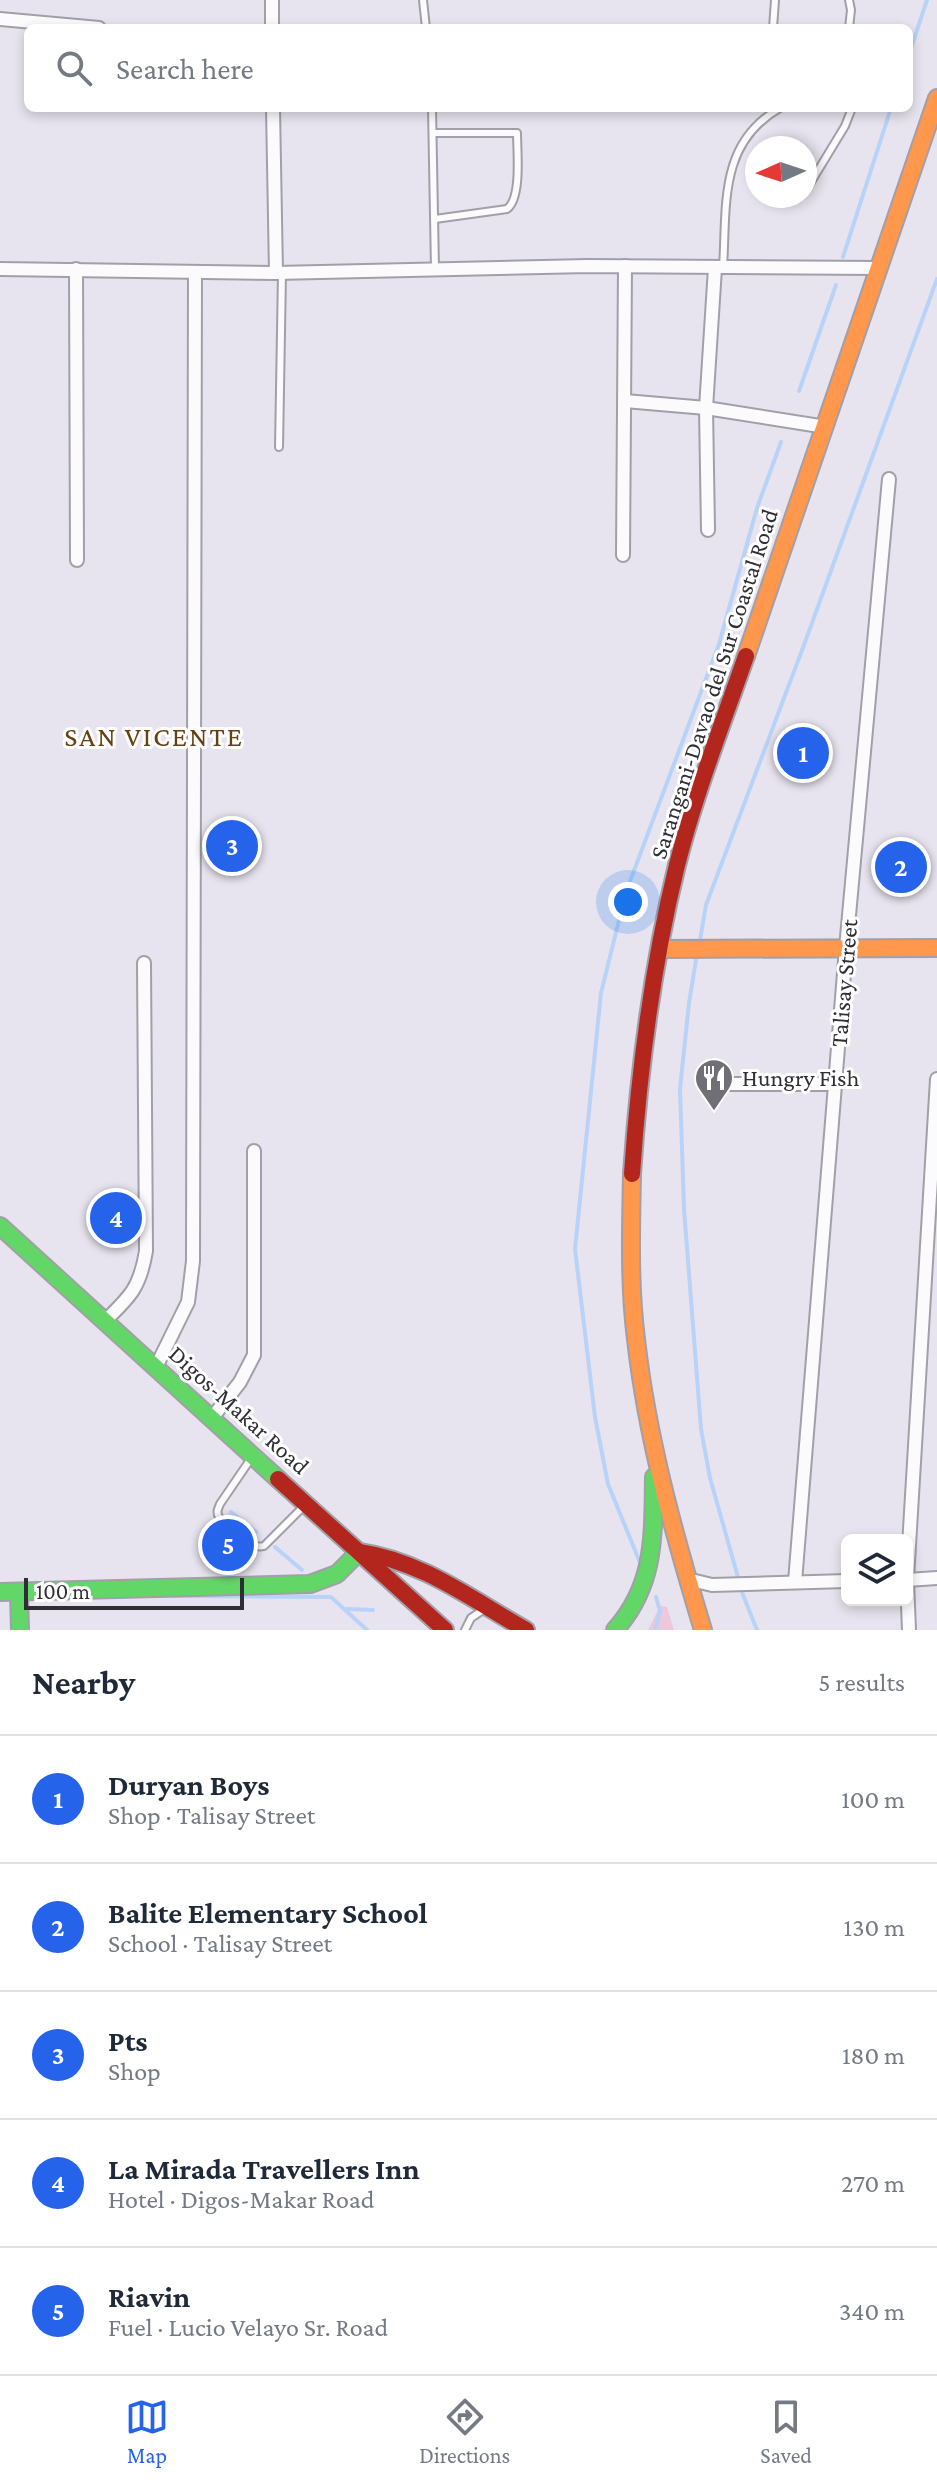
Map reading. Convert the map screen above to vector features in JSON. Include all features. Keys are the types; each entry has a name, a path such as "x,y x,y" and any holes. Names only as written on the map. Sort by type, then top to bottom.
{"main road":[{"name":"Sarangani-Davao del Sur Coastal Road","path":"703,1630 654,1446 635,1325 630,1235 642,1062 660,949 693,809 937,98"},
{"path":"660,949 937,948"},
{"name":"Digos-Makar Road","path":"0,1226 445,1630"},
{"name":"Sarangani-Davao del Sur Coastal Road","path":"615,1630 635,1607 648,1575 653,1529 654,1446"},
{"path":"0,1592 310,1584 337,1574 359,1552 385,1555 409,1563 526,1630"},
{"path":"19,1592 20,1630"}],"street":[{"path":"272,0 272,24"},
{"path":"0,19 55,24"},
{"path":"273,112 279,273"},
{"path":"0,269 279,273 625,266 879,268"},
{"path":"623,555 625,266"},
{"path":"708,530 706,408 719,268"},
{"path":"76,269 77,560"},
{"path":"156,1367 188,1302 193,1261 195,272"},
{"path":"625,401 706,408 826,427"},
{"name":"Talisay Street","path":"795,1582 846,948 889,479"},
{"path":"105,1321 138,1286 146,1251 144,963"},
{"path":"910,1534 937,1079"},
{"path":"731,1084 835,1084"},
{"path":"212,1418 240,1382 254,1355 254,1151"},
{"path":"913,1580 937,1578"},
{"path":"687,1579 702,1584 841,1581"},
{"path":"908,1606 909,1630"}],"lane":[{"path":"423,0 426,24"},
{"path":"773,24 775,0"},
{"path":"849,0 850,24"},
{"path":"432,112 435,269"},
{"path":"719,268 733,163 741,143 756,123 772,112"},
{"path":"817,172 850,112"},
{"path":"433,133 517,133 516,195 513,205 507,209 435,219"},
{"path":"279,273 279,447"},
{"path":"253,1456 220,1504 220,1521 252,1547 258,1548 264,1546 306,1504"},
{"path":"465,1630 471,1618 488,1608"}],"shaded area":[{"path":"660,1606 667,1607 674,1630 648,1630"}],"waterway":[{"path":"913,42 927,0"},
{"path":"843,257 890,112"},
{"path":"699,946 706,905 937,279"},
{"path":"799,391 836,285"},
{"path":"641,1565 608,1484 595,1417 575,1249 601,993 626,892 719,644 757,508 781,442"},
{"path":"697,954 680,1089 684,1209 701,1429 710,1478 743,1595 757,1630"},
{"path":"231,1512 256,1532"},
{"path":"275,1547 302,1570"},
{"path":"168,1596 331,1597 367,1630"},
{"path":"655,1630 660,1611 656,1597"},
{"path":"347,1609 373,1610"}],"traffic: fast":[{"path":"0,1226 278,1479"},
{"path":"615,1630 638,1595 650,1558 654,1477"},
{"path":"0,1592 310,1584 337,1574 359,1552"},
{"path":"19,1592 20,1630"}],"traffic: slow":[{"path":"746,656 937,98"},
{"path":"660,949 937,948"},
{"path":"632,1174 632,1298 641,1376 663,1486 703,1630"}],"traffic: jam":[{"path":"632,1174 648,1019 668,903 692,812 746,656"},
{"path":"278,1479 445,1630"},
{"path":"359,1552 425,1572 526,1630"}],"place":[{"name":"Duryan Boys","path":"803,753"},
{"name":"Pts","path":"232,846"},
{"name":"Balite Elementary School","path":"901,867"},
{"name":"Hungry Fish","path":"714,1112"},
{"name":"La Mirada Travellers Inn","path":"116,1218"},
{"name":"Riavin","path":"228,1545"}],"district":[{"name":"SAN VICENTE","path":"154,736"}]}
